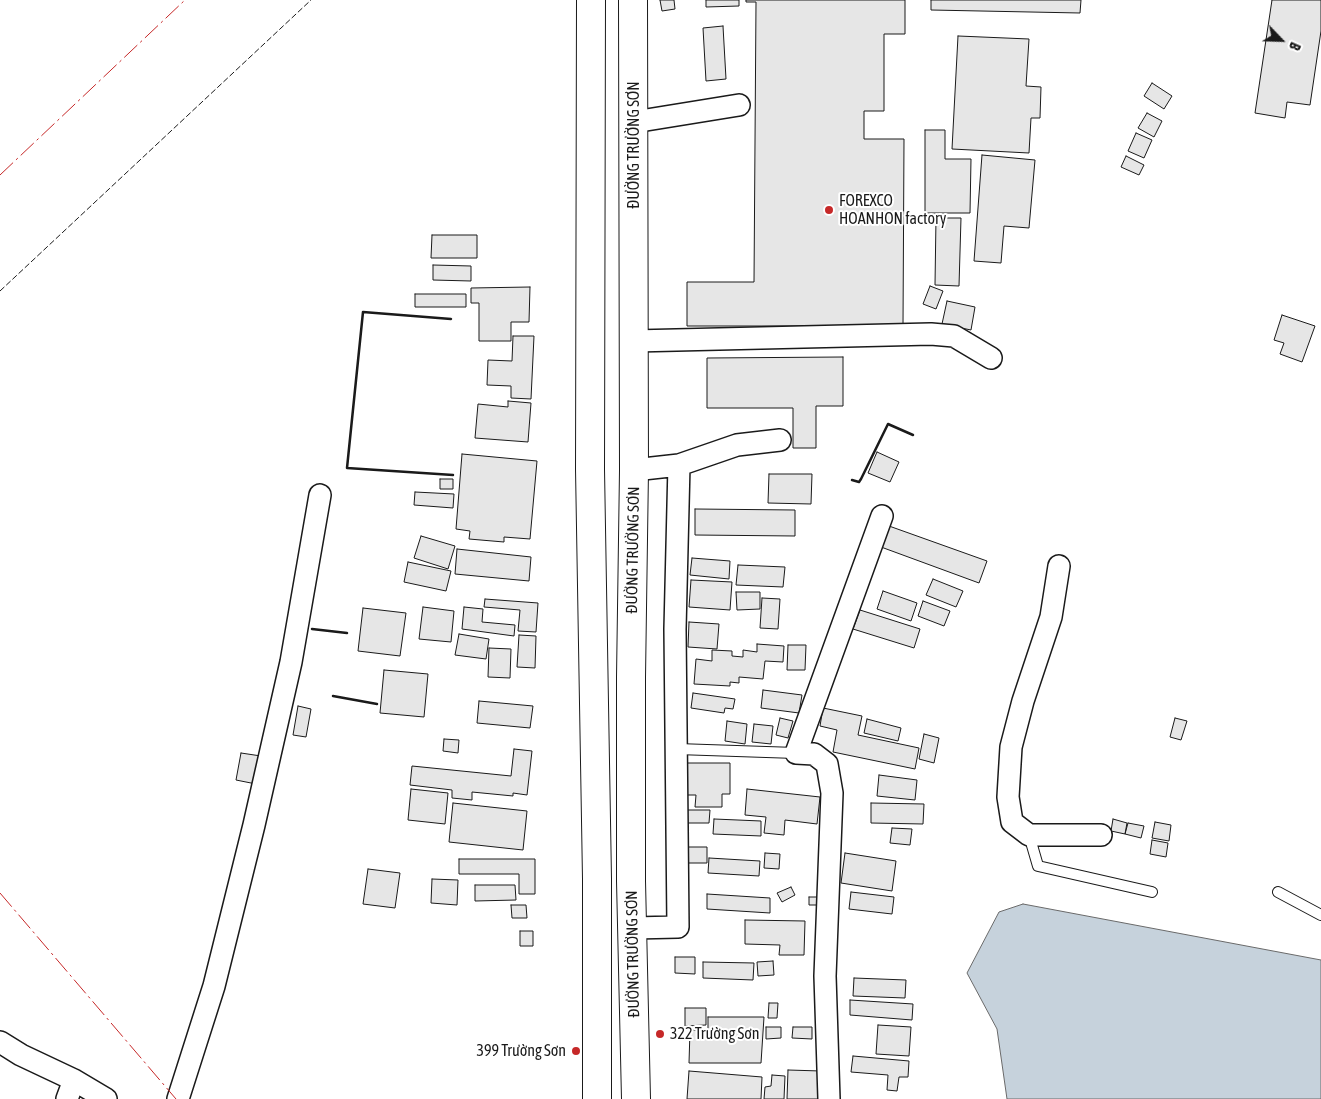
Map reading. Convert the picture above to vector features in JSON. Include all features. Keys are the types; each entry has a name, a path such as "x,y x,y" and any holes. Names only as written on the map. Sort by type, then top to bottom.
{"highway":[{"path":"590,0 590,469 597,879 597,1099"},
{"name":"ĐƯỜNG TRƯỜNG SƠN","path":"633,0 634,470 631,677 636,1099"}],"street":[{"path":"634,122 739,105"},
{"path":"634,340 931,334 954,336 991,358"},
{"path":"634,470 679,465 737,445 780,440"},
{"path":"633,928 678,927 675,629 679,465"},
{"path":"178,1099 214,986 254,825 291,662 320,495"},
{"path":"829,1099 826,976 832,793 827,764 814,754 796,753 882,516"},
{"path":"1059,566 1051,617 1023,701 1011,747 1008,798 1012,822 1029,835 1101,835"},
{"path":"0,1042 70,1089 106,1099"}],"lane":[{"path":"677,749 796,753"},
{"path":"1029,835 1038,866 1152,892"},
{"path":"1278,892 1321,915"}],"shaded area":[{"path":"1023,904 1321,960 1321,1099 1007,1099 997,1029 967,973 999,912"}],"building":[{"path":"660,0 674,0 675,9 662,11"},
{"path":"706,0 739,0 739,6 706,7"},
{"name":"FOREXCO HOANHON factory","path":"746,0 905,0 905,34 884,34 884,111 864,111 864,139 904,139 903,326 687,326 687,282 754,282 756,2 746,2"},
{"path":"931,0 1081,0 1080,13 931,10"},
{"path":"1272,0 1321,0 1321,31 1310,105 1287,102 1285,118 1255,113"},
{"path":"723,26 726,79 706,81 703,28"},
{"path":"958,36 1029,39 1026,86 1041,87 1040,118 1031,118 1029,153 952,149"},
{"path":"1152,83 1172,96 1164,109 1144,96"},
{"path":"1147,113 1162,121 1154,137 1138,128"},
{"path":"925,130 945,130 945,159 971,159 970,213 925,213"},
{"path":"1136,133 1152,140 1144,158 1128,151"},
{"path":"982,155 1035,160 1029,228 1004,226 1001,263 974,261"},
{"path":"1126,156 1144,165 1139,175 1121,167"},
{"path":"936,218 961,218 959,286 935,285"},
{"path":"432,235 477,235 477,258 431,258"},
{"path":"433,265 471,266 471,281 433,280"},
{"path":"930,286 943,291 936,309 923,304"},
{"path":"530,287 529,322 511,322 511,341 479,341 479,303 471,303 471,288"},
{"path":"415,294 466,294 466,307 415,307"},
{"path":"947,301 975,307 971,330 942,324"},
{"path":"1282,315 1315,326 1302,362 1280,354 1284,343 1274,340"},
{"path":"513,336 534,336 531,399 511,398 511,386 487,385 488,360 512,361"},
{"path":"843,357 843,406 816,406 816,448 793,448 793,408 707,408 707,358"},
{"path":"508,401 531,403 528,442 475,438 478,404 508,407"},
{"path":"877,452 899,462 890,482 868,473"},
{"path":"462,454 537,461 530,539 504,537 504,542 469,539 470,531 456,529"},
{"path":"769,474 812,474 811,504 768,503"},
{"path":"440,479 453,479 453,489 440,489"},
{"path":"415,492 454,494 453,508 414,505"},
{"path":"695,509 795,510 795,536 695,535"},
{"path":"889,526 987,561 979,583 881,547"},
{"path":"421,536 455,546 448,569 414,558"},
{"path":"457,549 531,557 529,581 455,574"},
{"path":"692,558 730,561 729,579 690,575"},
{"path":"408,562 451,571 446,591 404,582"},
{"path":"738,565 785,567 783,587 736,585"},
{"path":"933,579 963,591 956,607 926,595"},
{"path":"691,580 732,582 730,610 689,607"},
{"path":"883,591 917,603 911,621 877,609"},
{"path":"736,592 760,592 760,609 737,610"},
{"path":"762,598 780,599 778,629 760,628"},
{"path":"485,599 538,603 536,632 518,631 520,610 484,607"},
{"path":"923,601 950,611 944,626 918,616"},
{"path":"423,607 454,611 451,642 419,639"},
{"path":"464,607 483,609 482,622 515,625 514,636 462,629"},
{"path":"363,608 406,613 400,656 358,651"},
{"path":"860,610 920,629 914,648 853,629"},
{"path":"689,622 719,624 717,649 688,647"},
{"path":"459,634 489,639 486,659 455,655"},
{"path":"519,635 536,636 535,668 517,667"},
{"path":"757,644 784,646 783,662 765,661 763,679 739,677 739,683 730,682 730,686 694,684 696,659 712,661 712,650 732,651 732,656 743,657 743,650 757,652"},
{"path":"788,645 806,645 805,670 787,670"},
{"path":"489,648 511,649 510,678 488,677"},
{"path":"384,670 428,674 424,717 380,713"},
{"path":"763,690 802,695 799,713 761,708"},
{"path":"693,693 735,699 733,709 725,708 724,713 691,708"},
{"path":"479,701 533,706 530,728 477,723"},
{"path":"298,706 311,709 306,737 293,735"},
{"path":"823,708 862,716 858,735 919,748 915,769 833,752 837,730 820,726"},
{"path":"780,718 793,721 788,738 776,735"},
{"path":"1175,718 1187,721 1181,740 1170,737"},
{"path":"867,719 901,728 898,741 864,733"},
{"path":"727,721 747,724 745,744 725,741"},
{"path":"754,724 773,726 771,744 752,742"},
{"path":"924,734 939,738 934,763 919,759"},
{"path":"444,739 459,740 458,753 443,751"},
{"path":"514,749 532,751 527,795 513,793 513,796 472,792 472,800 452,798 452,790 410,785 412,766 511,776"},
{"path":"241,753 261,756 256,784 236,780"},
{"path":"687,763 730,763 730,794 722,794 722,807 695,807 696,795 687,795"},
{"path":"879,775 917,780 915,800 877,796"},
{"path":"411,789 448,793 445,824 408,820"},
{"path":"747,789 820,797 817,824 785,820 784,835 764,833 766,817 745,815"},
{"path":"453,803 527,811 523,850 449,842"},
{"path":"871,803 924,804 923,824 871,823"},
{"path":"684,810 710,810 709,823 684,823"},
{"path":"714,819 761,821 761,836 713,834"},
{"path":"1113,819 1127,823 1125,834 1111,831"},
{"path":"1155,822 1171,825 1169,841 1152,838"},
{"path":"1128,823 1144,826 1141,838 1125,834"},
{"path":"892,828 912,829 910,845 890,843"},
{"path":"1152,840 1168,843 1166,857 1150,854"},
{"path":"687,847 707,847 707,863 687,863"},
{"path":"765,853 780,854 779,869 764,868"},
{"path":"845,853 896,861 892,891 841,883"},
{"path":"709,858 760,861 759,876 708,873"},
{"path":"459,859 535,859 535,894 519,894 519,874 459,874"},
{"path":"368,869 400,873 395,908 363,904"},
{"path":"432,879 458,880 457,905 431,903"},
{"path":"475,885 515,885 516,900 475,901"},
{"path":"791,887 795,895 782,902 777,893"},
{"path":"851,892 894,897 892,914 849,909"},
{"path":"707,894 770,898 770,913 707,909"},
{"path":"809,897 821,897 821,905 809,905"},
{"path":"511,905 526,905 527,918 512,918"},
{"path":"745,920 805,921 804,955 779,955 780,945 745,944"},
{"path":"520,931 533,931 533,946 520,946"},
{"path":"675,957 695,957 695,974 675,973"},
{"path":"773,961 774,975 758,976 757,962"},
{"path":"703,962 754,963 753,980 703,978"},
{"path":"854,978 906,980 905,998 853,996"},
{"path":"850,1000 913,1004 912,1020 850,1015"},
{"path":"769,1003 778,1003 777,1018 768,1018"},
{"path":"685,1008 706,1008 706,1025 685,1026"},
{"path":"708,1017 764,1017 761,1063 689,1063 690,1030 708,1030"},
{"path":"878,1025 911,1027 909,1056 876,1054"},
{"path":"766,1027 781,1027 781,1038 766,1039"},
{"path":"793,1027 812,1027 812,1039 792,1038"},
{"path":"853,1056 909,1061 908,1077 899,1077 897,1091 887,1090 888,1075 851,1072"},
{"path":"788,1070 821,1071 820,1099 787,1099"},
{"path":"689,1071 762,1077 761,1099 687,1099"},
{"path":"772,1075 785,1076 784,1099 764,1099 765,1087 771,1086"}],"fence":[{"path":"0,291 311,0"}],"wall":[{"path":"451,319 363,312 347,468 453,475"},
{"path":"852,480 859,482 861,479 888,424 913,435"},
{"path":"312,629 347,633"},
{"path":"333,696 377,704"}],"power":[{"path":"0,175 185,0"},
{"path":"0,893 176,1099"}],"place":[{"name":"FOREXCO HOANHON factory","path":"829,210"},
{"name":"322 Trường Sơn","path":"660,1034"},
{"name":"399 Trường Sơn","path":"576,1051"}]}
